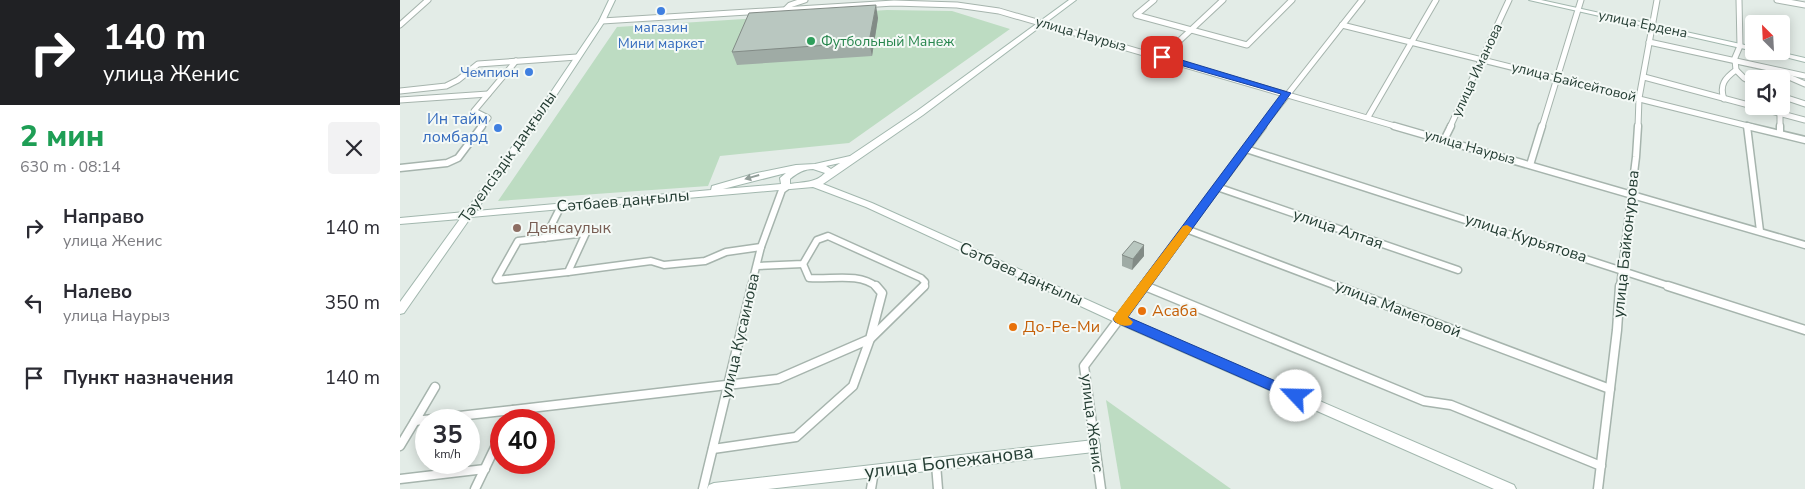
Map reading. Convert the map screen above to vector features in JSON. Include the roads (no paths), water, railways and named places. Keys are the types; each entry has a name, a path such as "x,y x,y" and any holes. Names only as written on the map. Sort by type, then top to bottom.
{"street":[{"path":"400,25 428,0"},
{"name":"Тәуелсіздік даңғылы","path":"400,310 546,105 602,21 612,0"},
{"path":"786,9 790,5 805,0"},
{"path":"957,5 966,0"},
{"path":"814,184 920,113 1073,0"},
{"path":"1154,0 1136,15 1247,45 1292,0"},
{"path":"1162,57 1223,0"},
{"name":"улица Женис","path":"1101,489 1084,366 1287,93 1362,0"},
{"path":"1368,117 1436,0"},
{"name":"улица Иманова","path":"1444,140 1509,0"},
{"name":"улица Ердена","path":"1532,0 1745,47"},
{"path":"1530,165 1581,0"},
{"name":"улица Байконурова","path":"1598,489 1617,330 1621,269 1636,157 1639,98 1657,0"},
{"path":"1739,0 1740,46 1735,60 1736,70 1745,78"},
{"path":"1777,0 1805,5"},
{"name":"улица Наурыз","path":"602,21 902,3 957,5 999,11 1805,244"},
{"name":"улица Байсейтовой","path":"1342,25 1805,140"},
{"path":"1649,42 1805,76"},
{"path":"400,91 446,86 458,80 478,64 577,57"},
{"path":"1790,57 1805,60"},
{"path":"400,168 447,163 458,158 488,118 474,110 516,61"},
{"path":"1761,66 1805,84"},
{"path":"1724,99 1721,92 1722,85 1727,76 1736,70"},
{"path":"1644,77 1745,105"},
{"path":"400,100 488,94"},
{"path":"1790,99 1805,104"},
{"path":"1780,115 1780,134"},
{"path":"1784,115 1805,120"},
{"path":"1747,125 1760,231"},
{"name":"улица Курьятова","path":"1246,149 1805,330"},
{"path":"693,194 756,176 817,166 861,153"},
{"path":"817,166 830,175"},
{"path":"786,187 785,178 799,168"},
{"path":"830,175 830,183 839,192"},
{"name":"Сәтбаев даңғылы","path":"400,221 814,184 839,192 1119,319 1509,489"},
{"name":"улица Кусаинова","path":"703,489 761,247 782,190 786,187"},
{"name":"улица Алтая","path":"1218,187 1458,270"},
{"path":"545,238 561,206"},
{"name":"улица Маметовой","path":"1186,229 1610,389"},
{"path":"568,272 586,234 518,241 496,280 568,272 651,262 664,265 705,261 726,252 761,247"},
{"path":"522,409 778,379 870,339 924,287 925,282 922,278 828,236 817,240 803,264 809,278 820,280 860,278 879,287 882,293 870,339 853,386 796,437 713,449"},
{"path":"757,266 803,264"},
{"path":"1144,285 1424,400 1451,405 1600,466"},
{"path":"422,409 435,387"},
{"path":"400,446 415,420"},
{"name":"улица Бопежанова","path":"714,489 794,484 874,471 1094,446"},
{"path":"475,489 490,459"},
{"path":"936,464 938,489"},
{"path":"400,479 485,470"},
{"path":"871,489 874,471"}],"place":[{"name":"магазин Мини маркет","path":"661,11"},
{"name":"Футбольный Манеж","path":"811,41"},
{"name":"Чемпион","path":"529,72"},
{"name":"Ин тайм ломбард","path":"498,128"},
{"name":"Денсаулык","path":"517,228"},
{"name":"Асаба","path":"1142,311"},
{"name":"До-Ре-Ми","path":"1013,327"}]}
